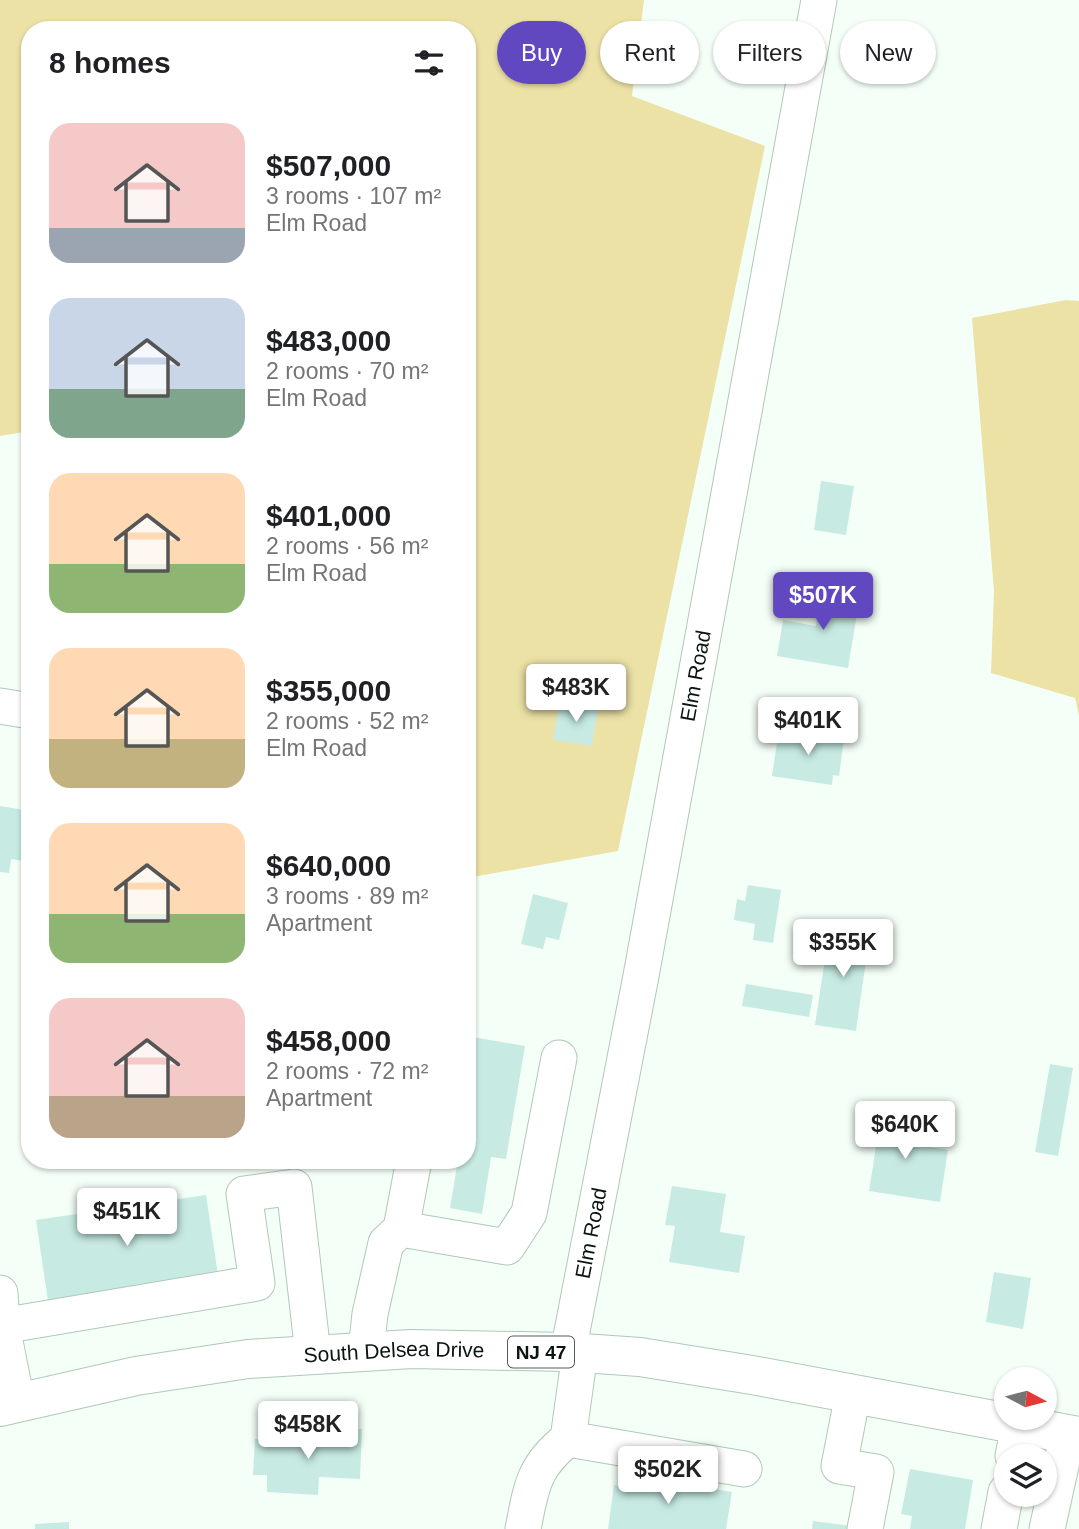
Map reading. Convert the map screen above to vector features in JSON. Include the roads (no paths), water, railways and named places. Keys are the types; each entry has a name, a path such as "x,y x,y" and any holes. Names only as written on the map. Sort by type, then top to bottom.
{"main road":[{"name":"South Delsea Drive","path":"9,1405 136,1376 248,1359 366,1350 574,1353 639,1357 853,1394 1016,1440 1074,1435"}],"street":[{"name":"Elm Road","path":"568,1440 574,1353 819,0"},
{"path":"0,706 21,710"},
{"path":"401,1228 507,1247 529,1213 559,1058"},
{"path":"366,1350 370,1314 386,1243 401,1228 412,1169"},
{"path":"257,1283 244,1194 294,1187 313,1354"},
{"path":"9,1405 1,1310 306,1277"},
{"path":"853,1394 839,1466 876,1472 864,1529"},
{"path":"1060,1509 1074,1435"},
{"path":"523,1529 532,1480 551,1453 568,1440 744,1469"},
{"path":"999,1529 1003,1507"}]}
